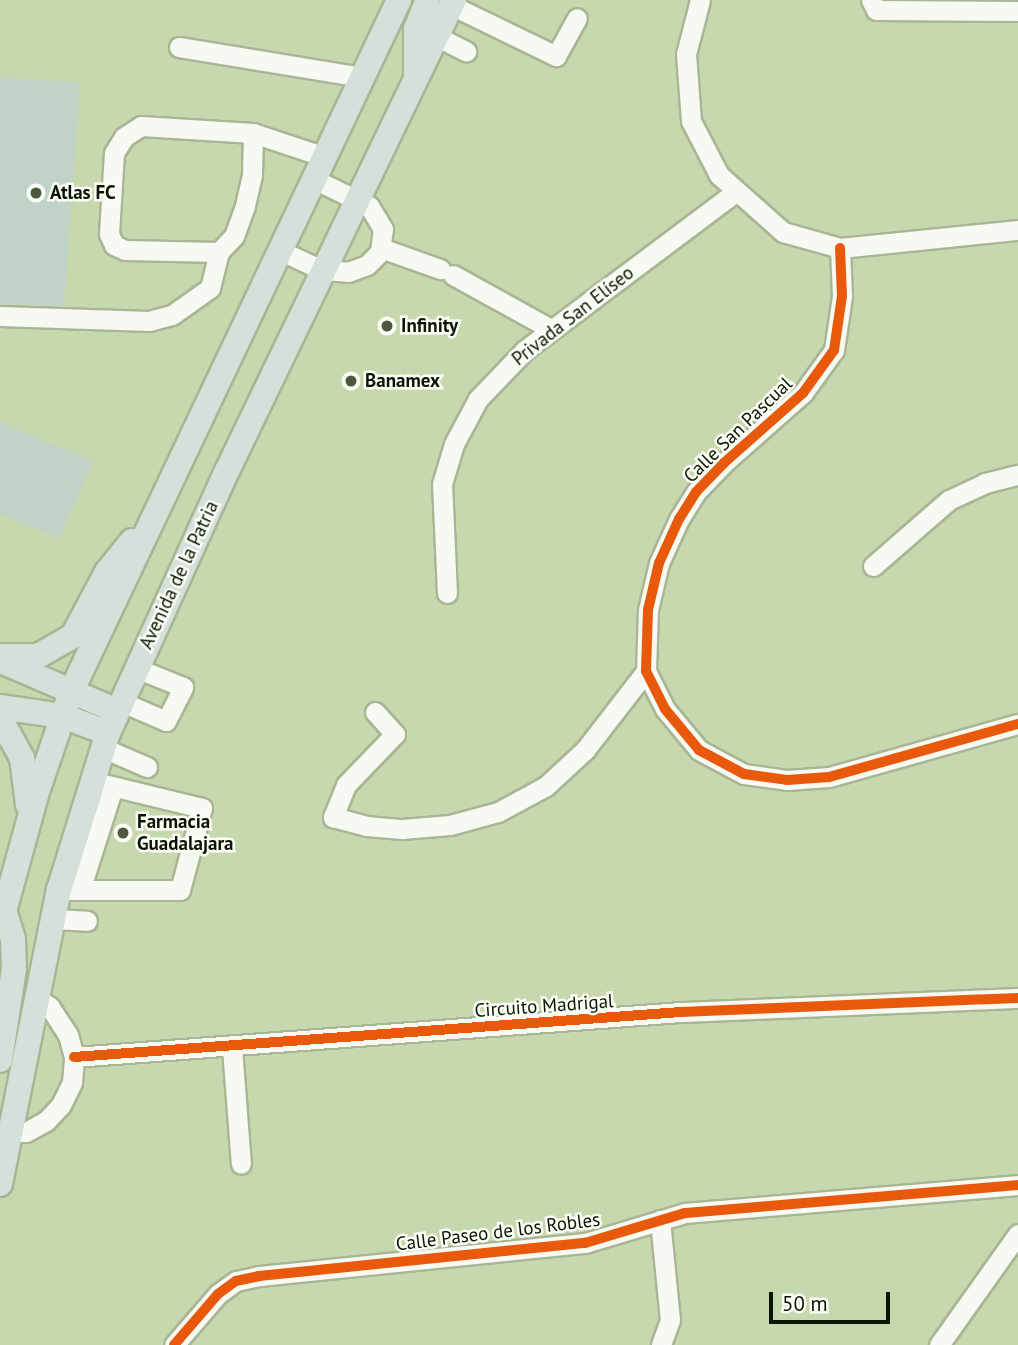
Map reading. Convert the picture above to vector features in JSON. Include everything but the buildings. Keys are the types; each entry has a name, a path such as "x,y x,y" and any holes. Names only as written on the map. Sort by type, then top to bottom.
{"main road":[{"path":"0,1060 14,969 13,939 2,918 71,692 399,0"},
{"path":"416,77 416,29 445,2"},
{"name":"Avenida de la Patria","path":"0,1184 5,1130 52,919 69,890 102,784 112,723 322,270 436,36 445,2"},
{"path":"0,658 38,656 73,635 107,572 149,526"},
{"path":"0,658 71,692 112,723"},
{"path":"0,707 112,723"},
{"path":"0,718 17,744 26,773 29,802 22,846"}],"street":[{"path":"700,0 686,54 686,100 706,155 734,192 783,232 840,248 1018,230"},
{"path":"871,0 876,10 934,5 1018,11"},
{"path":"445,2 556,56 578,18"},
{"path":"436,36 467,51"},
{"path":"179,47 363,77"},
{"path":"219,252 125,250 114,245 109,234 114,153 124,137 141,126 253,133 325,157"},
{"path":"0,316 149,321 172,315 193,304 210,288 219,252 234,236 245,206 252,174 253,133"},
{"path":"279,250 322,270 348,272 367,265 381,248 383,229 369,206 314,179"},
{"name":"Privada San Elíseo","path":"447,593 442,484 454,444 478,399 551,329 734,192"},
{"path":"381,248 446,272 551,329"},
{"name":"Calle San Pascual","path":"840,248 842,296 834,350 803,393 724,463 696,492 679,519 659,563 648,610 646,671 665,709 699,750 744,774 787,780 829,777 1018,724"},
{"path":"873,566 949,500 985,483 1018,475"},
{"path":"112,723 166,721 183,687 136,668"},
{"path":"375,712 395,734 346,785 333,817 366,826 402,829 450,825 498,812 546,786 585,750 646,671"},
{"path":"112,723 148,767"},
{"path":"69,890 180,890 202,808 102,784"},
{"path":"52,919 88,921"},
{"path":"5,1130 26,1132 61,1104 72,1082 74,1057 59,1018 35,997"},
{"name":"Circuito Madrigal","path":"74,1057 232,1048 681,1012 1018,998"},
{"path":"232,1048 240,1164"},
{"name":"Calle Paseo de los Robles","path":"174,1345 218,1294 236,1281 585,1243 685,1213 1018,1185"},
{"path":"660,1220 670,1320 661,1345"},
{"path":"939,1345 1018,1234"}],"cycle path":[{"path":"840,248 842,296 834,350 803,393 724,463 696,492 679,519 659,563 648,610 646,671 665,709 699,750 744,774 787,780 829,777 1018,724"},
{"path":"74,1057 681,1012 1018,998"},
{"path":"174,1345 218,1294 236,1281 259,1276 585,1243 685,1213 1018,1185"}],"place":[{"name":"Atlas FC","path":"36,193"},
{"name":"Infinity","path":"387,326"},
{"name":"Banamex","path":"351,381"},
{"name":"Farmacia Guadalajara","path":"123,833"}]}
